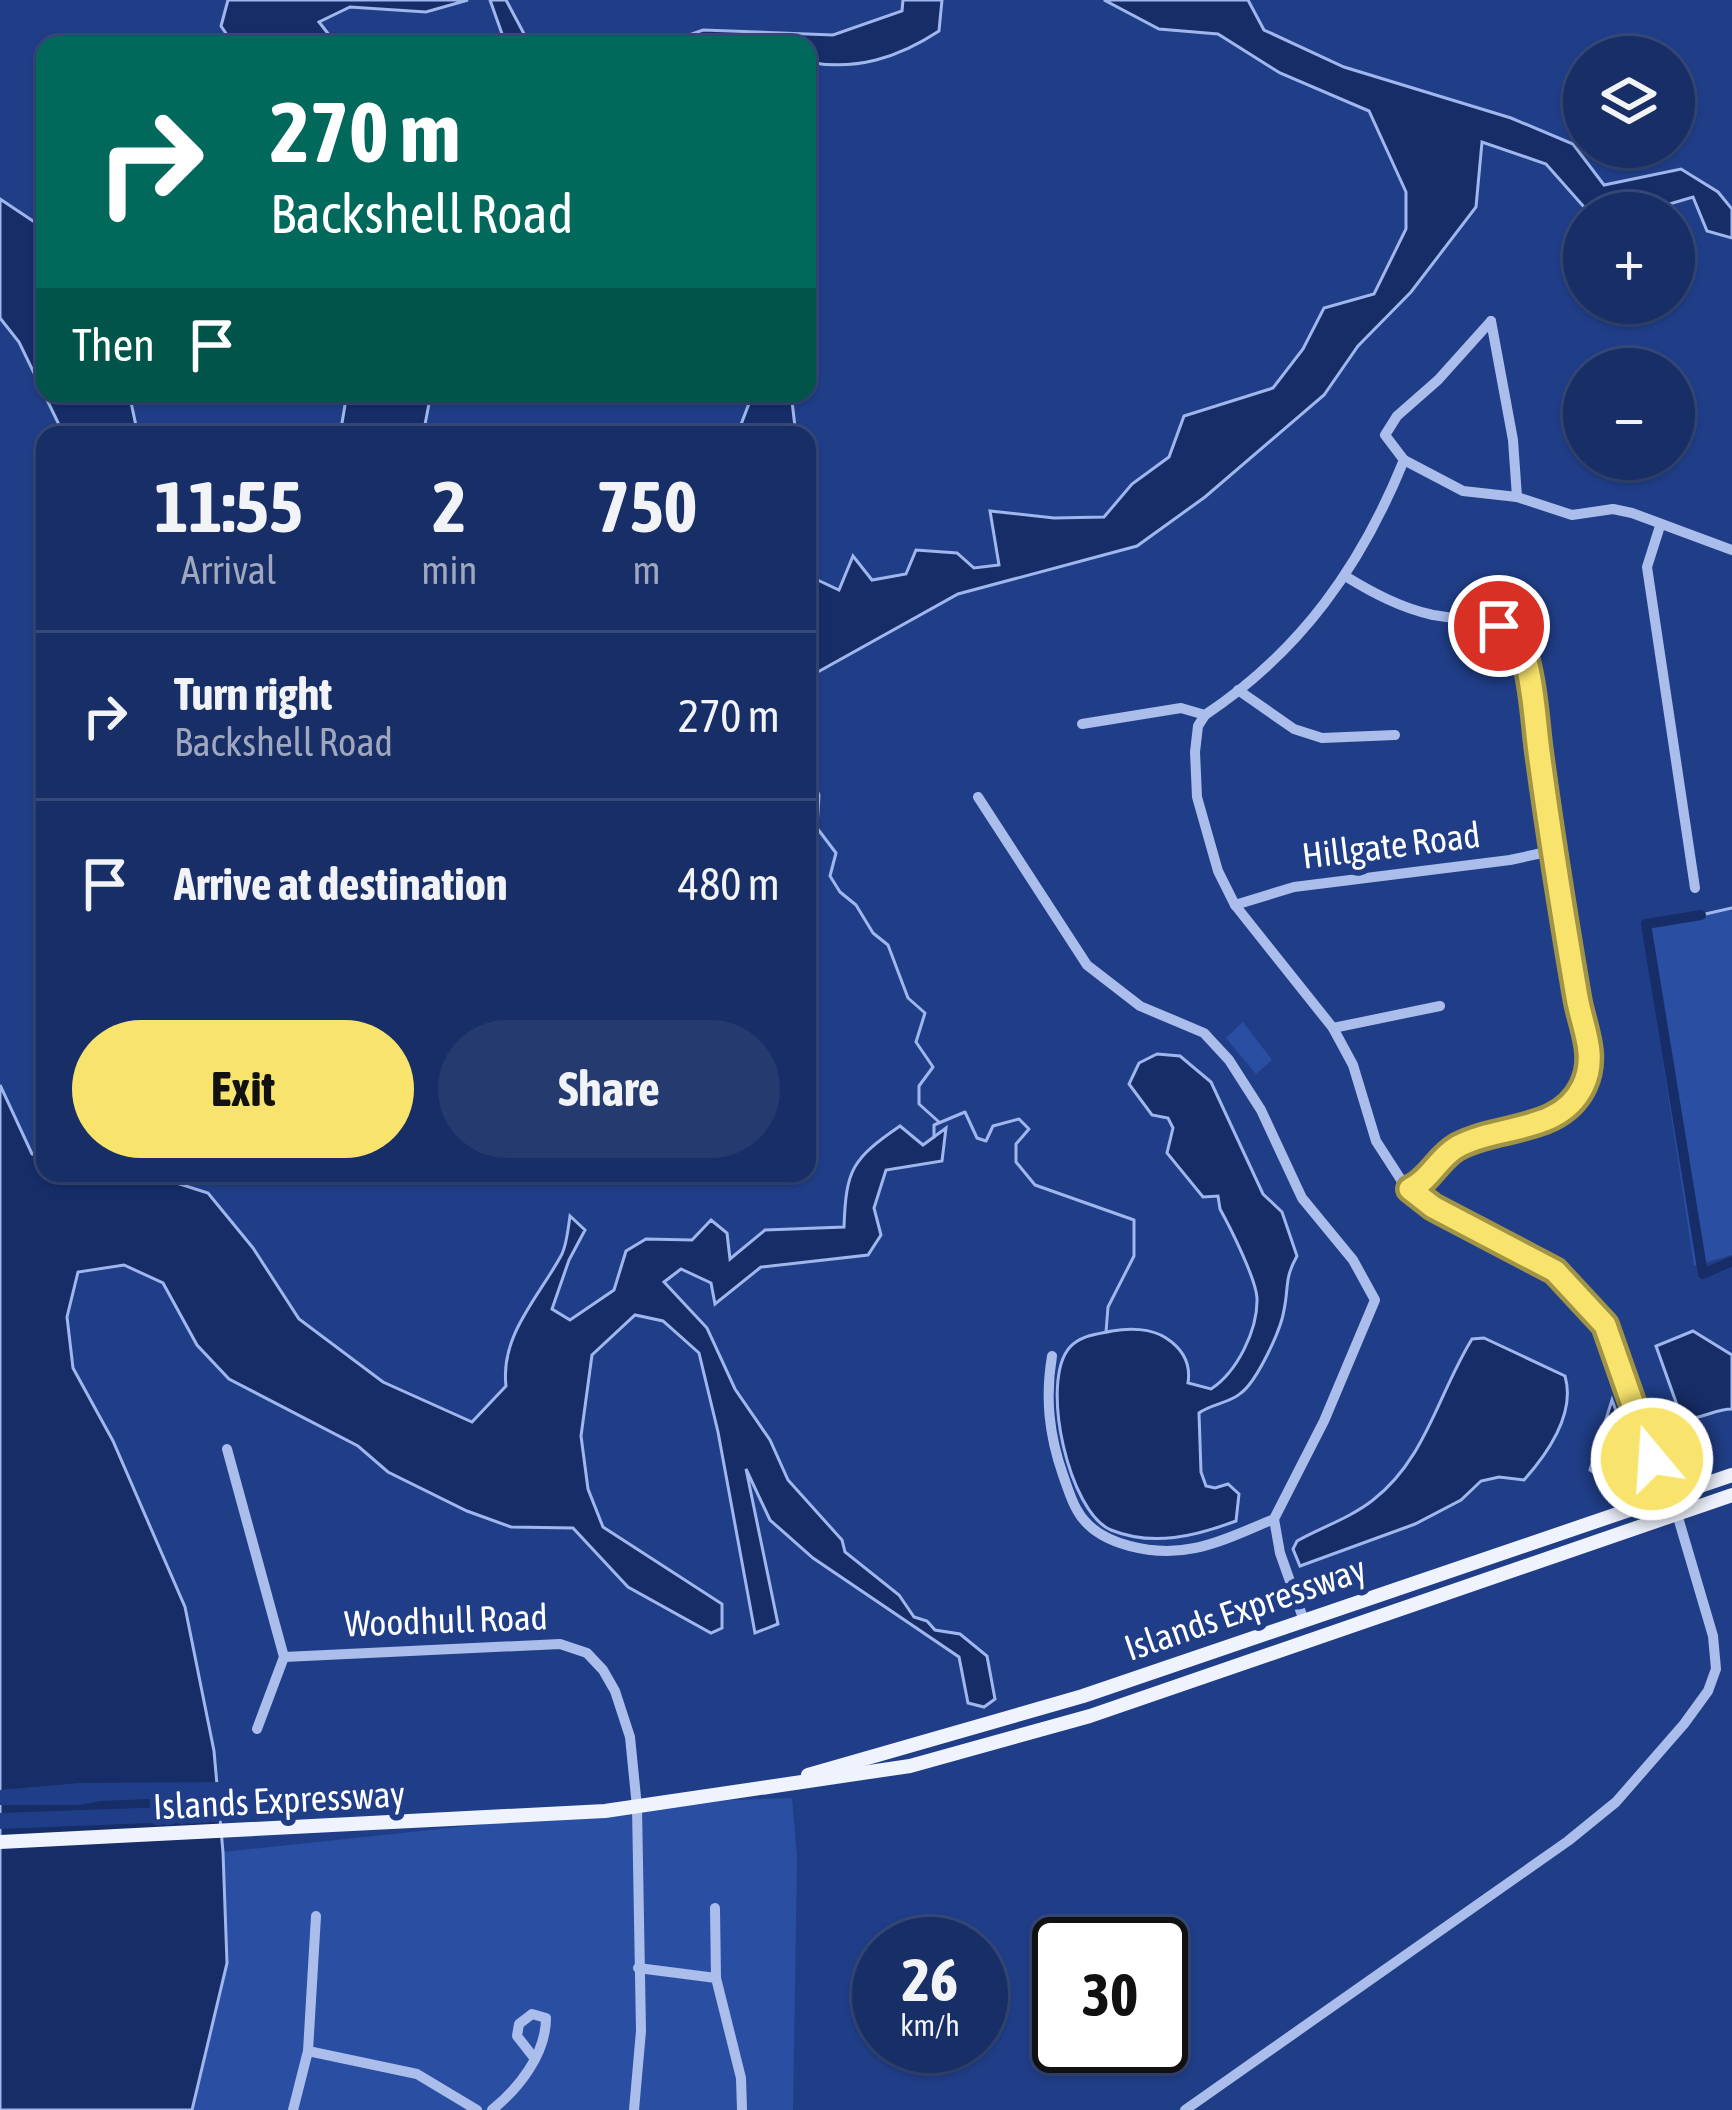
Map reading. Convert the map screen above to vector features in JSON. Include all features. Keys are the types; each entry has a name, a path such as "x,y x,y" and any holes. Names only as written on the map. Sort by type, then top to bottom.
{"main road":[{"name":"Islands Expressway","path":"775,1786 1083,1696 1732,1475"},
{"name":"Islands Expressway","path":"0,1842 476,1820 637,1807 910,1766 1090,1717 1732,1495"}],"street":[{"path":"1517,497 1513,440 1491,322 1397,416 1385,435 1404,460 1463,490 1517,497 1563,514 1613,509 1732,550"},
{"path":"1185,2110 1568,1841 1616,1802 1684,1724 1708,1691 1716,1670 1713,1636 1677,1514 1652,1459 1605,1325 1555,1271 1433,1207 1390,1167 1376,1141 1353,1065 1333,1028 1235,905 1207,838 1197,797 1198,726 1301,636 1345,576 1404,460"},
{"path":"1660,526 1647,567 1695,888"},
{"path":"1345,576 1381,598 1434,615 1480,620 1516,637 1530,681 1574,981 1591,1050 1586,1082 1557,1118 1461,1144 1410,1189"},
{"path":"1238,690 1294,729 1322,738 1395,735"},
{"path":"1082,724 1180,709 1205,716"},
{"path":"978,796 1087,965 1140,1006 1204,1034 1229,1060 1261,1110 1302,1198 1353,1260 1375,1300 1324,1421 1274,1519 1303,1618"},
{"name":"Hillgate Road","path":"1235,905 1294,886 1432,871 1556,850"},
{"path":"1333,1028 1440,1006"},
{"path":"1052,1356 1046,1392 1052,1433 1076,1510 1095,1532 1128,1545 1170,1550 1196,1548 1274,1519"},
{"path":"227,1449 284,1658 257,1729"},
{"name":"Woodhull Road","path":"284,1658 555,1644 584,1652 603,1670 626,1719 637,1807"},
{"path":"1716,1670 1732,1676"},
{"path":"634,2110 641,2031 637,1807"},
{"path":"715,1908 716,1978 741,2078 742,2110"},
{"path":"293,2110 308,2051 316,1916"},
{"path":"638,1968 716,1978"},
{"path":"308,2051 417,2074 477,2110"},
{"path":"492,2110 509,2096 535,2060"}],"shaded area":[{"path":"228,0 468,0 426,12 350,7 319,22 330,36 228,36 221,26"},
{"path":"490,0 506,0 525,36 503,36"},
{"path":"903,0 942,0 939,31 892,55 843,65 816,63 816,36 686,36 703,30 833,35 902,11"},
{"path":"1104,0 1248,0 1264,30 1344,67 1511,118 1563,140 1563,168 1591,168 1604,185 1681,169 1718,192 1732,209 1732,238 1707,231 1695,192 1571,192 1546,164 1482,142 1476,207 1411,292 1358,346 1324,395 1205,497 1137,546 958,594 816,673 816,579 839,590 853,556 872,580 906,574 916,550 957,553 974,568 999,565 990,511 1054,518 1104,517 1132,484 1169,457 1184,416 1273,388 1303,349 1324,308 1374,294 1406,229 1406,192 1369,111 1280,73 1218,34 1159,29"},
{"path":"0,199 36,223 36,377 19,342 0,318"},
{"path":"48,402 131,402 136,426 60,426"},
{"path":"346,402 429,402 425,426 342,426"},
{"path":"750,402 792,402 795,426 740,426"},
{"path":"1732,910 1732,1255 1694,1266 1642,924"},
{"path":"1243,1022 1272,1060 1256,1074 1226,1038"},
{"path":"1157,1054 1180,1056 1211,1082 1263,1194 1282,1212 1297,1256 1278,1330 1254,1378 1237,1396 1199,1413 1201,1472 1206,1486 1228,1484 1239,1494 1236,1521 1158,1539 1111,1530 1096,1519 1071,1474 1057,1388 1061,1364 1074,1343 1095,1334 1133,1329 1154,1332 1172,1342 1187,1363 1188,1383 1211,1389 1237,1361 1254,1323 1256,1289 1218,1196 1203,1197 1167,1153 1173,1128 1168,1118 1152,1115 1129,1084 1139,1063"},
{"path":"0,1085 36,1155 36,1182 174,1182 208,1193 253,1248 299,1319 383,1382 472,1422 506,1386 515,1333 562,1254 570,1216 585,1230 552,1309 570,1320 614,1290 626,1251 646,1239 692,1240 711,1220 727,1233 730,1259 765,1230 844,1227 850,1178 871,1148 900,1126 923,1145 946,1128 942,1161 886,1170 874,1208 881,1235 868,1255 761,1267 715,1304 711,1283 681,1269 664,1282 707,1328 735,1389 770,1440 788,1480 842,1540 845,1552 899,1595 914,1617 935,1630 960,1634 987,1656 995,1699 984,1707 968,1703 959,1657 813,1558 770,1520 746,1469 778,1624 755,1633 699,1353 663,1321 635,1315 592,1355 581,1436 588,1489 603,1527 722,1604 722,1628 711,1633 628,1587 573,1528 511,1527 467,1511 388,1472 358,1446 229,1379 197,1345 163,1283 124,1265 78,1272 67,1317 73,1368 113,1441 185,1607 214,1751 227,1963 192,2110 0,2110"},
{"path":"1693,1331 1732,1355 1732,1409 1682,1419 1656,1346"},
{"path":"1484,1338 1565,1376 1563,1418 1533,1469 1524,1480 1481,1481 1461,1500 1415,1524 1300,1566 1293,1549 1297,1541 1364,1506 1391,1484 1419,1446 1472,1339"},
{"path":"1612,1400 1631,1451 1628,1462 1596,1474 1590,1470"},
{"path":"792,1798 797,1858 793,2110 192,2110 227,1963 223,1852 704,1801"}],"pier":[{"path":"223,1782 224,1796 0,1805 0,1790 80,1783"},
{"path":"225,1805 226,1820 0,1829 0,1813"}],"waterway":[{"path":"816,788 817,828 836,853 830,876 873,933 888,945 908,998 925,1013 916,1042 933,1067 919,1086 919,1104 939,1122"},
{"path":"1701,915 1732,908"},
{"path":"1701,915 1646,924 1703,1274 1732,1261"},
{"path":"934,1137 934,1125 965,1112 977,1138 986,1141 993,1126 1019,1119 1029,1129 1016,1144 1016,1162 1035,1185 1134,1220 1134,1256 1108,1307 1106,1332"}],"route":[{"path":"1499,626 1516,637 1530,681 1560,896 1591,1050 1586,1082 1557,1118 1461,1144 1410,1189 1433,1207 1555,1271 1605,1325 1652,1459"}]}
